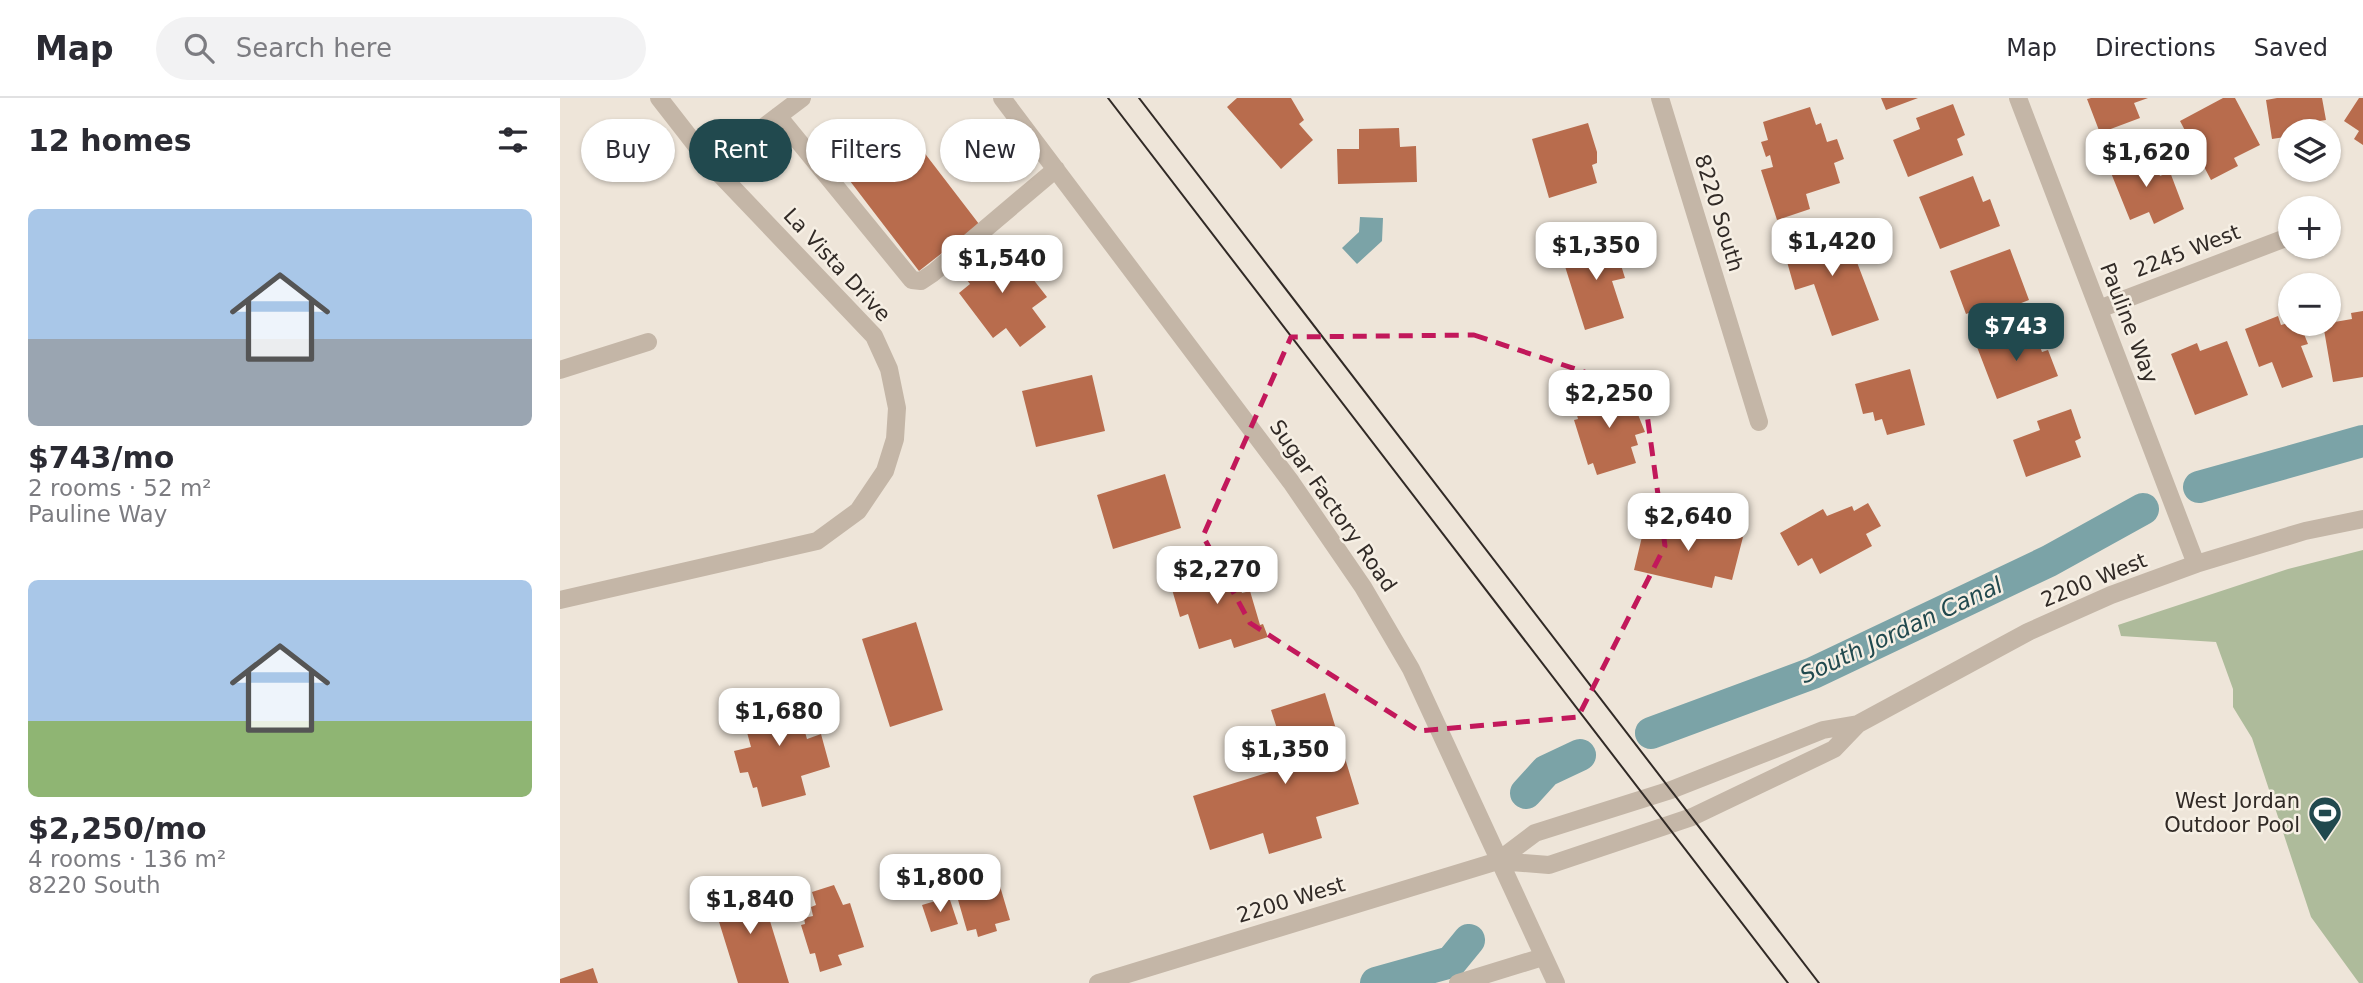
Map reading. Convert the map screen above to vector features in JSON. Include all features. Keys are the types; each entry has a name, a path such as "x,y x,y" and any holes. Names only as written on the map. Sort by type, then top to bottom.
{"street":[{"name":"La Vista Drive","path":"659,98 689,136"},
{"path":"774,119 802,98"},
{"name":"Sugar Factory Road","path":"1002,98 1291,482 1351,570 1411,669 1556,983"},
{"name":"8220 South","path":"1660,98 1759,422"},
{"name":"Pauline Way","path":"2018,98 2196,564"},
{"path":"778,116 912,280 921,281 933,273 1056,169"},
{"name":"La Vista Drive","path":"560,600 817,541 858,511 885,471 895,439 897,408 889,369 874,336 727,182"},
{"name":"2245 West","path":"2099,309 2278,241"},
{"path":"560,370 649,342"},
{"name":"2200 West","path":"1498,861 1549,865 1692,817 1834,749 1858,724 2028,632 2111,595 2196,564 2305,531 2363,519"},
{"name":"2200 West","path":"1098,983 1498,861 1535,833 1671,790 1823,730 1858,724"},
{"path":"1458,983 1543,957"}],"highlighted area":[{"path":"1474,335 1644,392 1665,546 1578,717 1419,731 1250,623 1203,536 1291,337"}],"green space":[{"path":"2363,550 2363,983 2359,983 2311,917 2252,738 2233,707 2233,689 2216,642 2121,636 2118,625 2288,569"}],"water":[{"path":"1360,217 1383,218 1382,241 1357,264 1342,248 1359,232"}],"building":[{"path":"1237,98 1291,98 1304,120 1299,124 1313,140 1281,169 1227,107"},
{"path":"1881,98 1918,98 1886,110"},
{"path":"2148,98 2134,103 2140,118 2100,133 2087,99"},
{"path":"2223,98 2235,98 2260,145 2234,158 2238,166 2211,180 2180,121"},
{"path":"2322,98 2326,119 2278,119 2278,138 2272,139 2266,100"},
{"path":"2359,98 2363,98 2363,145 2354,139 2359,131 2344,121"},
{"path":"1953,104 1965,135 1957,139 1963,155 1908,177 1893,140 1920,129 1916,118"},
{"path":"1810,107 1816,125 1821,123 1827,142 1837,139 1844,159 1834,163 1840,183 1806,194 1810,209 1777,220 1761,170 1773,167 1770,155 1766,157 1761,142 1768,140 1763,122"},
{"path":"1588,123 1597,152 1597,163 1592,165 1597,183 1549,198 1532,139"},
{"path":"1399,128 1400,147 1416,146 1417,182 1338,184 1337,149 1359,149 1359,129"},
{"path":"2150,152 2160,176 2170,172 2184,209 2154,224 2149,212 2130,220 2109,168"},
{"path":"926,155 940,173 940,182 947,182 979,224 919,271 851,182 926,182"},
{"path":"1973,176 1983,202 1990,199 2000,226 1940,249 1919,197"},
{"path":"1842,223 1879,320 1832,336 1814,284 1795,290 1782,244"},
{"path":"1612,236 1625,278 1612,281 1624,318 1585,330 1563,260 1582,254 1580,245"},
{"path":"985,245 998,263 1012,252 1047,297 1032,308 1046,327 1020,347 1006,328 993,338 959,293 970,284 957,267"},
{"path":"2010,249 2029,300 1993,314 1990,305 1966,314 1950,271"},
{"path":"2363,311 2363,377 2333,382 2325,336 2341,336 2341,321 2352,319 2351,313"},
{"path":"2278,316 2278,336 2305,336 2308,344 2301,346 2313,377 2282,388 2272,362 2259,367 2245,329"},
{"path":"2032,326 2042,352 2048,350 2058,376 1997,399 1977,347"},
{"path":"2227,341 2248,395 2195,415 2171,354 2197,343 2200,351"},
{"path":"1910,369 1925,425 1887,435 1882,419 1875,421 1873,412 1863,414 1855,384"},
{"path":"1092,375 1105,431 1036,447 1022,391"},
{"path":"1627,387 1645,432 1635,435 1638,445 1631,447 1636,463 1597,475 1593,463 1588,465 1574,420 1578,419 1574,404"},
{"path":"2071,409 2081,438 2075,441 2081,457 2026,477 2013,440 2040,430 2037,421"},
{"path":"1165,474 1181,528 1113,549 1097,495"},
{"path":"1868,503 1881,526 1866,534 1872,546 1820,574 1812,558 1798,566 1780,533 1823,509 1827,516 1852,506 1854,511"},
{"path":"1646,520 1679,528 1681,522 1743,537 1732,580 1715,576 1712,588 1634,570"},
{"path":"1232,559 1242,593 1250,591 1260,625 1263,624 1268,637 1234,648 1231,639 1199,649 1188,614 1180,617 1169,579"},
{"path":"916,622 943,710 890,727 862,639"},
{"path":"792,688 807,739 821,734 830,767 801,776 806,795 762,807 757,787 753,788 748,772 740,773 734,751 751,747 739,703"},
{"path":"1325,693 1359,804 1316,817 1322,838 1269,854 1263,833 1210,850 1193,796 1289,766 1271,710"},
{"path":"994,866 1010,920 995,924 997,931 978,937 976,929 967,931 952,879"},
{"path":"758,882 789,983 738,983 711,896"},
{"path":"834,885 843,905 850,903 864,947 838,955 842,965 820,972 815,953 810,954 801,925 805,924 804,918 813,916 811,907 816,905 812,892"},
{"path":"949,897 958,924 931,932 922,905"},
{"path":"593,968 598,983 560,983 560,979"}],"waterway":[{"name":"South Jordan Canal","path":"2199,487 2363,441"},
{"name":"South Jordan Canal","path":"1651,733 1813,673 2049,561 2143,509"},
{"name":"South Jordan Canal","path":"1526,793 1546,771 1580,755"},
{"name":"South Jordan Canal","path":"1376,983 1451,962 1469,940"}],"tram line":[{"path":"1108,98 1788,983"},
{"path":"1139,98 1819,983"}],"place":[{"name":"West Jordan Outdoor Pool","path":"2325,843"}]}
